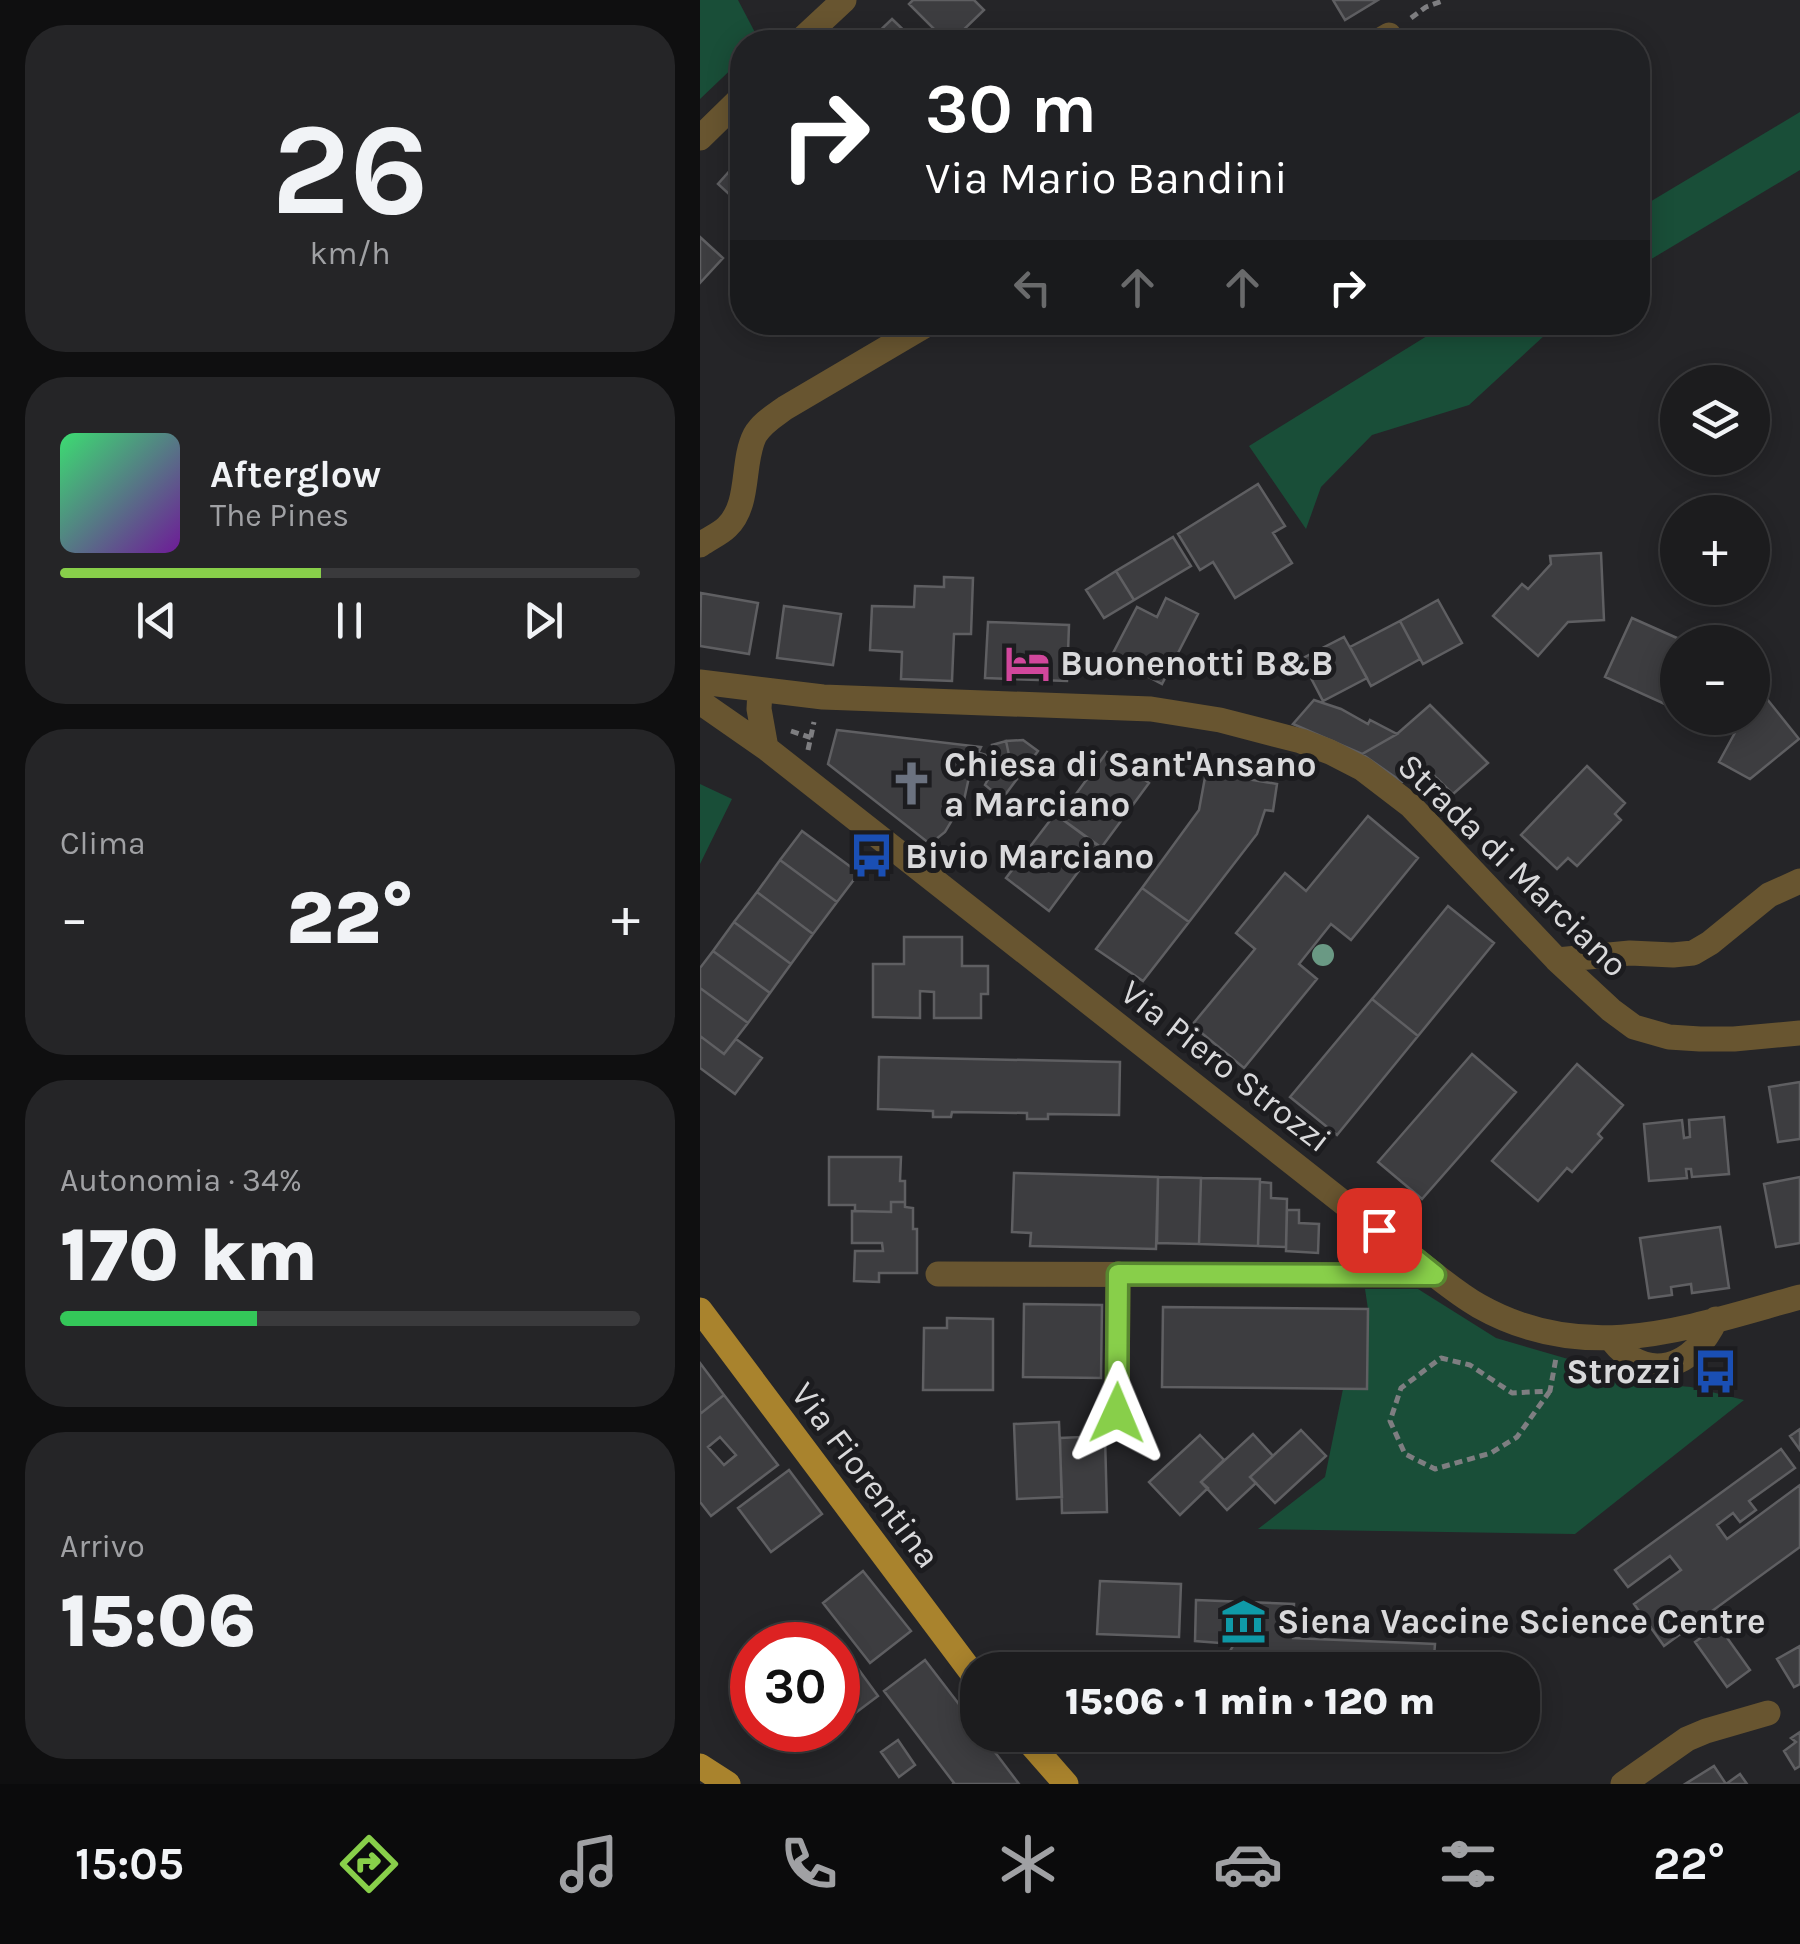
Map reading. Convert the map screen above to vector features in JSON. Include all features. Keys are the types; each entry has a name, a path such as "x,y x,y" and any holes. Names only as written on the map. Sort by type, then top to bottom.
{"main road":[{"name":"Via Fiorentina","path":"700,1310 960,1656"},
{"path":"1025,1752 1044,1784"},
{"path":"1039,1752 1066,1784"},
{"path":"700,1766 728,1784"}],"street":[{"path":"812,30 844,0"},
{"path":"700,138 730,109"},
{"path":"700,544 732,520 742,494 753,440 765,423 909,335"},
{"name":"Strada di Marciano","path":"700,682 823,697 1151,709 1220,720 1301,741 1363,769 1410,805 1558,960 1611,1010 1634,1026 1669,1037 1718,1039 1800,1033"},
{"path":"760,691 766,748"},
{"name":"Via Piero Strozzi","path":"700,702 766,748 1477,1305 1534,1330 1576,1338 1610,1338 1716,1320 1800,1297"},
{"path":"1558,960 1693,952 1710,944 1769,895 1800,881"},
{"path":"938,1274 1435,1275"},
{"path":"1117,1413 1118,1274"},
{"path":"1623,1784 1688,1739 1768,1713"}],"path":[{"path":"1395,30 1426,7 1445,0"},
{"path":"800,752 808,750 815,712"},
{"path":"788,730 812,738"},
{"path":"1550,1392 1512,1393 1470,1365 1441,1358 1401,1388 1390,1420 1405,1454 1435,1469 1491,1453 1517,1437 1550,1392 1559,1336"}],"green space":[{"path":"700,0 738,0 754,30 730,30 730,70 700,99"},
{"path":"1800,112 1800,170 1650,260 1650,202"},
{"path":"1429,335 1545,335 1469,405 1372,435 1321,487 1306,529 1249,446"},
{"path":"700,784 732,799 700,864"},
{"path":"1365,1289 1418,1289 1496,1338 1582,1363 1614,1361 1621,1381 1691,1387 1744,1400 1575,1534 1258,1529 1325,1477 1343,1389 1367,1389"}],"building":[{"path":"913,0 974,0 984,10 963,30 935,30 909,4"},
{"path":"1333,0 1378,0 1345,20"},
{"path":"892,19 903,30 881,30"},
{"path":"730,170 730,195 718,184"},
{"path":"700,237 723,258 700,283"},
{"path":"1258,484 1285,526 1273,533 1292,563 1235,598 1213,562 1200,570 1178,534"},
{"path":"1173,537 1191,566 1134,600 1116,571"},
{"path":"1601,553 1604,620 1568,622 1538,656 1493,616 1522,584 1528,589 1551,564 1550,556"},
{"path":"1116,571 1134,600 1104,618 1086,590"},
{"path":"944,577 973,578 971,634 954,634 952,681 901,679 902,652 870,650 872,606 914,607 915,586 944,587"},
{"path":"701,593 758,603 749,654 700,646"},
{"path":"1166,598 1198,614 1162,684 1111,657 1137,607 1157,617"},
{"path":"1438,600 1462,643 1423,664 1400,621"},
{"path":"784,606 841,614 833,665 777,658"},
{"path":"1632,618 1660,630 1660,702 1605,677"},
{"path":"1400,621 1420,659 1371,686 1350,647"},
{"path":"988,622 1069,625 1067,681 985,678"},
{"path":"1344,637 1367,678 1323,701 1301,659"},
{"path":"1314,700 1397,734 1362,754 1293,724"},
{"path":"1770,703 1799,739 1750,779 1719,762 1734,735 1770,735"},
{"path":"1430,705 1488,763 1453,794 1422,764 1402,782 1362,754 1397,734"},
{"name":"Chiesa di Sant'Ansano a Marciano","path":"837,730 981,747 971,768 964,800 945,832 930,844 828,764"},
{"path":"1023,740 1038,751 1002,799 985,785 994,768 976,761 980,753 995,758 1009,755 1006,741"},
{"path":"1006,741 1009,755 995,758 992,745"},
{"path":"1107,752 1149,783 1101,848 1059,817"},
{"path":"1587,766 1625,803 1615,814 1621,820 1577,866 1568,858 1557,869 1521,835"},
{"path":"1206,772 1277,784 1273,811 1265,810 1257,834 1189,922 1142,888 1199,810"},
{"path":"1055,814 1098,845 1049,911 1006,878"},
{"path":"1368,816 1418,858 1351,940 1331,924 1299,964 1317,979 1244,1068 1192,1025 1255,949 1236,933 1285,873 1306,891"},
{"path":"802,831 859,873 837,902 780,860"},
{"path":"780,860 837,902 813,934 757,892"},
{"path":"1142,888 1189,922 1143,981 1096,949"},
{"path":"757,892 813,934 791,964 734,922"},
{"path":"1448,906 1494,943 1418,1036 1372,999"},
{"path":"734,922 791,964 770,993 713,951"},
{"path":"904,937 962,937 962,966 988,966 988,994 981,994 981,1018 934,1018 934,992 920,991 920,1018 873,1017 873,964 904,964"},
{"path":"713,951 770,993 748,1023 700,988 700,968"},
{"path":"700,988 748,1023 724,1054 700,1036"},
{"path":"1372,999 1418,1036 1337,1135 1290,1097"},
{"path":"700,1036 724,1054 736,1039 762,1058 735,1094 700,1068"},
{"path":"1472,1054 1516,1092 1422,1199 1378,1162"},
{"path":"879,1057 1120,1062 1119,1115 1048,1114 1048,1119 1027,1119 1027,1113 952,1112 951,1117 933,1117 933,1111 878,1109"},
{"path":"1577,1064 1623,1105 1598,1134 1602,1138 1572,1172 1567,1168 1538,1201 1492,1161"},
{"path":"1800,1082 1800,1139 1778,1142 1769,1087"},
{"path":"1724,1117 1729,1174 1692,1177 1691,1169 1686,1169 1687,1178 1649,1181 1644,1124 1682,1120 1684,1138 1690,1137 1689,1120"},
{"path":"829,1157 901,1157 900,1181 905,1181 905,1202 891,1202 891,1212 855,1211 855,1205 829,1205"},
{"path":"1014,1173 1158,1177 1156,1249 1030,1246 1031,1233 1012,1232"},
{"path":"1158,1177 1201,1178 1199,1244 1157,1243"},
{"path":"1800,1177 1800,1243 1776,1247 1764,1184"},
{"path":"1201,1178 1260,1179 1258,1246 1199,1244"},
{"path":"1260,1182 1271,1183 1271,1198 1287,1199 1286,1247 1258,1246"},
{"path":"891,1202 905,1202 905,1207 913,1208 917,1273 879,1273 879,1282 854,1281 855,1251 883,1251 882,1243 852,1243 852,1211 891,1212"},
{"path":"1287,1210 1299,1210 1299,1223 1319,1224 1318,1253 1286,1251"},
{"path":"1720,1227 1729,1288 1692,1293 1691,1284 1671,1287 1672,1295 1649,1298 1640,1238"},
{"path":"1024,1304 1102,1305 1101,1378 1023,1377"},
{"path":"1163,1307 1368,1309 1367,1389 1162,1387"},
{"path":"947,1318 993,1319 993,1390 923,1390 924,1328 947,1328"},
{"path":"700,1363 724,1395 700,1414"},
{"path":"724,1395 778,1465 711,1516 700,1502 700,1414","holes":["720,1437 736,1455 724,1465 708,1447"]},
{"path":"1059,1422 1062,1497 1017,1499 1014,1424"},
{"path":"1800,1429 1800,1450 1790,1436"},
{"path":"1301,1430 1326,1456 1275,1503 1250,1477"},
{"path":"1253,1434 1273,1456 1250,1477 1256,1483 1227,1510 1201,1482"},
{"path":"1200,1435 1224,1460 1201,1482 1208,1488 1180,1515 1149,1482"},
{"path":"1105,1436 1107,1512 1062,1513 1060,1438"},
{"path":"1781,1449 1795,1468 1749,1501 1756,1510 1740,1522 1733,1513 1717,1525 1727,1539 1800,1485 1800,1547 1664,1646 1634,1604 1681,1570 1670,1556 1628,1587 1615,1570"},
{"path":"789,1470 822,1514 771,1552 738,1508"},
{"path":"863,1571 911,1631 870,1663 860,1650 860,1622 838,1622 823,1603"},
{"path":"1100,1581 1181,1584 1179,1637 1097,1634"},
{"name":"Siena Vaccine Science Centre","path":"1196,1600 1294,1604 1293,1638 1435,1644 1434,1652 1230,1652 1234,1644 1195,1641"},
{"path":"1718,1625 1750,1670 1727,1687 1695,1642"},
{"path":"1800,1646 1800,1684 1794,1687 1777,1659"},
{"path":"925,1660 960,1706 960,1752 995,1752 1019,1784 953,1784 884,1691"},
{"path":"860,1671 878,1696 860,1710"},
{"path":"1800,1732 1800,1766 1795,1769 1784,1751 1796,1742 1791,1738"},
{"path":"898,1740 915,1765 899,1777 881,1752"},
{"path":"1714,1766 1726,1784 1685,1784"},
{"path":"1740,1774 1747,1784 1726,1784"}],"place":[{"name":"Buonenotti B&B","path":"1027,663"},
{"name":"Chiesa di Sant'Ansano a Marciano","path":"911,784"},
{"name":"Bivio Marciano","path":"872,856"},
{"name":"Strozzi","path":"1715,1371"},
{"name":"Siena Vaccine Science Centre","path":"1244,1621"}],"route":[{"path":"1117,1413 1118,1274 1435,1275 1379,1230"}]}
